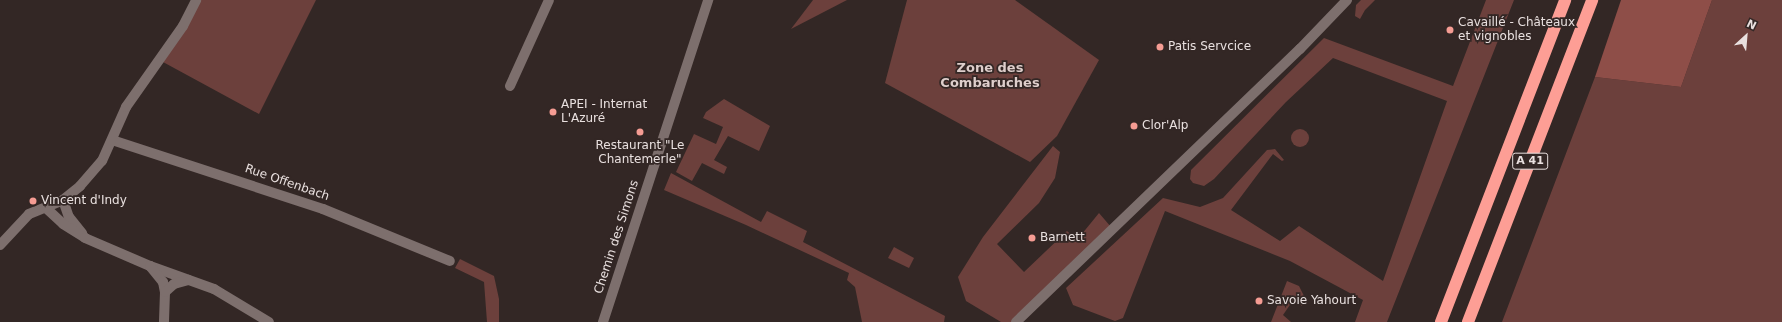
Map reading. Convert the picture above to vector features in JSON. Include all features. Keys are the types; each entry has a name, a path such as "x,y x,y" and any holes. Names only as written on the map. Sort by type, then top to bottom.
{"highway":[{"name":"A 41","path":"1441,322 1565,0"},
{"name":"A 41","path":"1468,322 1592,0"}],"street":[{"path":"0,245 29,214 63,200 80,186 102,161 126,107 183,26 196,0"},
{"path":"510,86 549,0"},
{"name":"Chemin des Simons","path":"603,322 708,0"},
{"path":"1016,322 1300,49 1347,0"},
{"name":"Rue Offenbach","path":"112,140 324,209 450,261"},
{"path":"63,200 69,217 86,238"},
{"path":"46,208 63,224 86,238 150,266 214,290 269,322"},
{"path":"150,266 163,282 165,292 164,322"},
{"path":"165,292 174,284 188,280"}],"shaded area":[{"path":"201,0 316,0 259,114 163,62 187,27"},
{"path":"813,0 847,0 791,29"},
{"path":"907,0 1015,0 1099,60 1057,136 1030,162 885,83"},
{"path":"1361,0 1375,0 1365,10 1360,19 1355,16 1356,5"},
{"path":"1486,0 1514,0 1387,322 1355,322 1363,300 1290,261 1165,211 1123,318 1115,321 1073,305 1066,288 1163,198 1200,207 1223,198 1267,150 1275,149 1284,160 1282,161 1273,154 1231,210 1280,241 1299,226 1383,281 1447,101 1333,58 1286,102 1214,179 1204,186 1193,183 1190,179 1191,170 1324,38 1453,86"},
{"path":"1621,0 1712,0 1681,87 1595,77"},
{"path":"1712,0 1782,0 1782,322 1502,322 1595,77 1681,87"},
{"path":"724,99 770,126 759,151 728,136 714,160 727,167 724,174 702,163 692,181 676,172 694,134 716,144 723,127 703,118 706,112"},
{"path":"1300,129 1306,132 1309,138 1306,144 1300,147 1294,144 1291,138 1294,132"},
{"path":"1053,146 1060,152 1055,178 1039,203 997,244 1024,272 1067,231 1077,240 1099,213 1111,227 1016,322 1001,322 966,301 958,277 983,237"},
{"path":"671,173 761,222 767,211 807,231 803,242 945,316 944,322 862,322 855,287 847,280 849,273 746,225 664,190"},
{"path":"894,247 914,258 909,268 888,258"},
{"path":"460,259 494,276 499,299 499,322 487,322 484,282 455,268"},
{"path":"1287,281 1299,286 1304,296 1302,306 1294,299 1283,315 1291,322 1271,322"}],"place":[{"name":"Cavaillé - Châteaux et vignobles","path":"1450,30"},
{"name":"Patis Servcice","path":"1160,47"},
{"name":"APEI - Internat L'Azuré","path":"553,112"},
{"name":"Clor'Alp","path":"1134,126"},
{"name":"Restaurant \"Le Chantemerle\"","path":"640,132"},
{"name":"Vincent d'Indy","path":"33,201"},
{"name":"Barnett","path":"1032,238"},
{"name":"Savoie Yahourt","path":"1259,301"}],"district":[{"name":"Zone des Combaruches","path":"990,76"}]}
